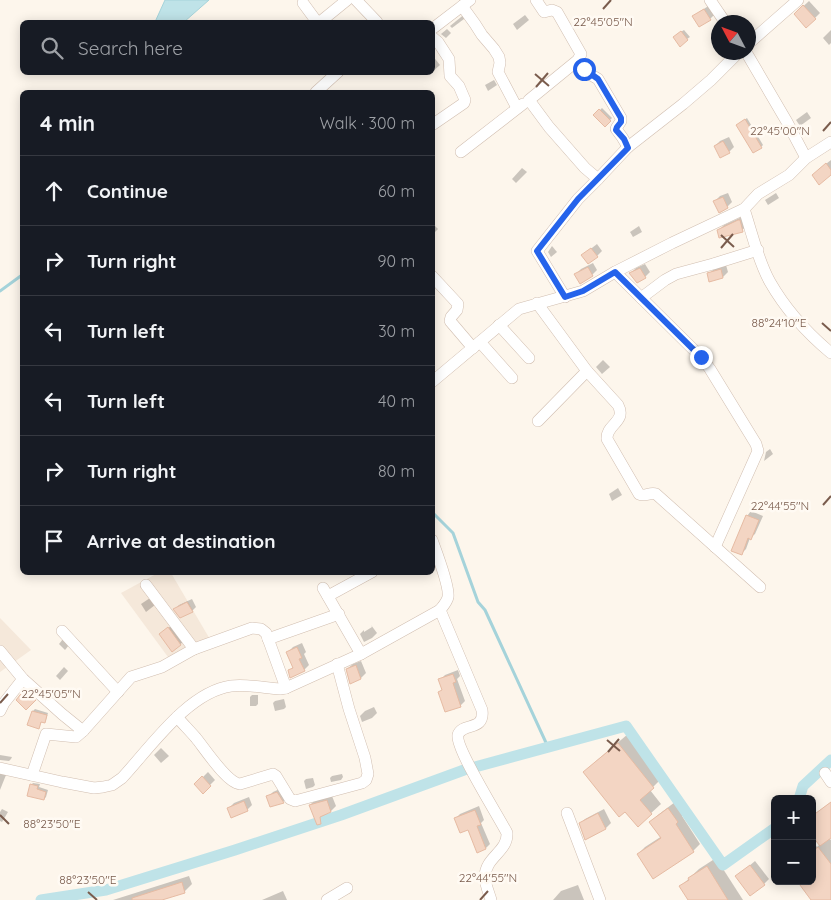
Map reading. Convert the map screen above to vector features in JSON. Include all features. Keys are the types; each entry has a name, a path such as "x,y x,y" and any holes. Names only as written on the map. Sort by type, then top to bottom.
{"street":[{"path":"321,20 347,0"},
{"path":"356,0 375,20"},
{"path":"461,152 529,100 581,56 581,52 557,12 552,10 544,12 536,0"},
{"path":"710,0 720,15"},
{"path":"756,37 798,0"},
{"path":"302,1 316,20"},
{"path":"435,27 466,3 482,35 494,48 499,57 498,72 517,108"},
{"path":"435,40 449,59 450,76 460,88 465,100 464,103 435,124"},
{"path":"578,60 586,72 598,79 621,118 621,122 616,130 624,139 628,148"},
{"path":"565,297 537,251 578,199 628,148 683,104 731,60"},
{"path":"751,60 806,158"},
{"path":"318,90 335,75"},
{"path":"529,100 549,127 585,168 598,179"},
{"path":"435,379 520,309 583,291 672,242 744,209 758,194 789,175 806,158 831,142"},
{"path":"744,209 770,282 802,326 831,353"},
{"path":"641,298 676,274 758,250"},
{"path":"615,272 701,357 758,448 715,547"},
{"path":"435,279 458,304 457,310 450,321 512,378"},
{"path":"537,303 587,371 621,411 619,419 608,432 607,439 638,494 656,494 760,587"},
{"path":"499,325 529,358"},
{"path":"538,421 587,371"},
{"path":"0,768 94,788 112,785 122,778 177,717 205,694 232,686 280,690 286,688 361,654 440,610 448,596 448,588 435,546"},
{"path":"361,654 325,592 365,575"},
{"path":"146,585 194,649"},
{"path":"440,610 482,710 483,717 481,721 459,733 459,744 507,833 508,839 505,845 490,862 486,870 485,877 491,900"},
{"path":"268,639 339,614"},
{"path":"32,776 46,734 76,736 83,731 131,677 162,667 194,649 252,628 264,630 286,688"},
{"path":"62,631 118,692"},
{"path":"0,651 23,679 83,731"},
{"path":"177,717 225,774 236,784 273,774 290,799 295,801 362,782 366,780 368,774 365,758 337,664"},
{"path":"1,705 23,679"},
{"path":"567,813 600,900"},
{"path":"327,900 347,888"}],"shaded area":[{"path":"154,575 172,575 211,641 168,657 121,593"},
{"path":"0,618 31,650 0,672"}],"water":[{"path":"165,0 209,0 186,20 156,20"}],"building":[{"path":"803,5 816,19 806,28 794,14"},
{"path":"704,9 711,20 699,27 692,16"},
{"path":"681,31 688,40 680,47 673,37"},
{"path":"599,109 611,121 605,127 593,115"},
{"path":"745,119 762,148 753,153 736,125"},
{"path":"723,141 730,153 720,158 714,146"},
{"path":"826,163 831,170 831,175 819,185 812,175"},
{"path":"723,197 728,208 719,213 713,201"},
{"path":"740,220 743,232 719,238 717,230"},
{"path":"591,248 598,257 588,264 581,255"},
{"path":"588,267 593,276 580,284 574,274"},
{"path":"640,268 646,278 637,283 629,273"},
{"path":"721,269 723,278 709,282 707,273"},
{"path":"746,515 759,520 751,540 748,538 742,555 731,551"},
{"path":"187,602 193,612 180,618 173,609"},
{"path":"168,627 181,645 172,652 159,634"},
{"path":"297,647 302,658 299,659 305,671 290,678 288,670 293,668 286,652"},
{"path":"356,665 361,679 350,684 346,669"},
{"path":"453,674 456,682 453,683 461,707 445,712 438,692 442,690 438,679"},
{"path":"24,690 36,700 26,710 16,700"},
{"path":"32,711 47,715 45,723 41,722 39,729 27,725"},
{"path":"618,743 654,788 640,800 652,814 638,827 625,812 619,817 583,772"},
{"path":"202,776 211,786 203,794 194,784"},
{"path":"30,784 38,786 37,789 46,792 44,800 27,796"},
{"path":"277,792 284,803 270,807 266,796"},
{"path":"327,800 331,812 320,817 321,824 317,825 309,805"},
{"path":"244,801 248,811 231,818 227,808"},
{"path":"831,802 831,838 820,846 816,841 816,813"},
{"path":"668,808 694,852 653,879 637,854 661,838 649,822"},
{"path":"475,810 481,825 477,826 486,849 477,853 468,830 460,833 454,818"},
{"path":"598,813 606,829 585,840 579,823"},
{"path":"818,847 831,864 831,900 811,900 800,885 816,885 816,849"},
{"path":"750,865 765,885 750,896 735,876"},
{"path":"707,866 728,900 688,900 679,886"},
{"path":"182,882 185,893 162,900 132,900 132,898"}],"waterway":[{"path":"0,291 20,276"},
{"path":"435,515 453,533 478,602 485,610 548,747"},
{"path":"41,900 106,890 341,815 464,770 626,726 723,865 771,831"},
{"path":"800,795 803,786 831,760"}],"route":[{"path":"584,69 598,79 622,119 616,130 624,139 628,148 578,199 537,251 565,297 583,291 615,272 701,357"}]}
